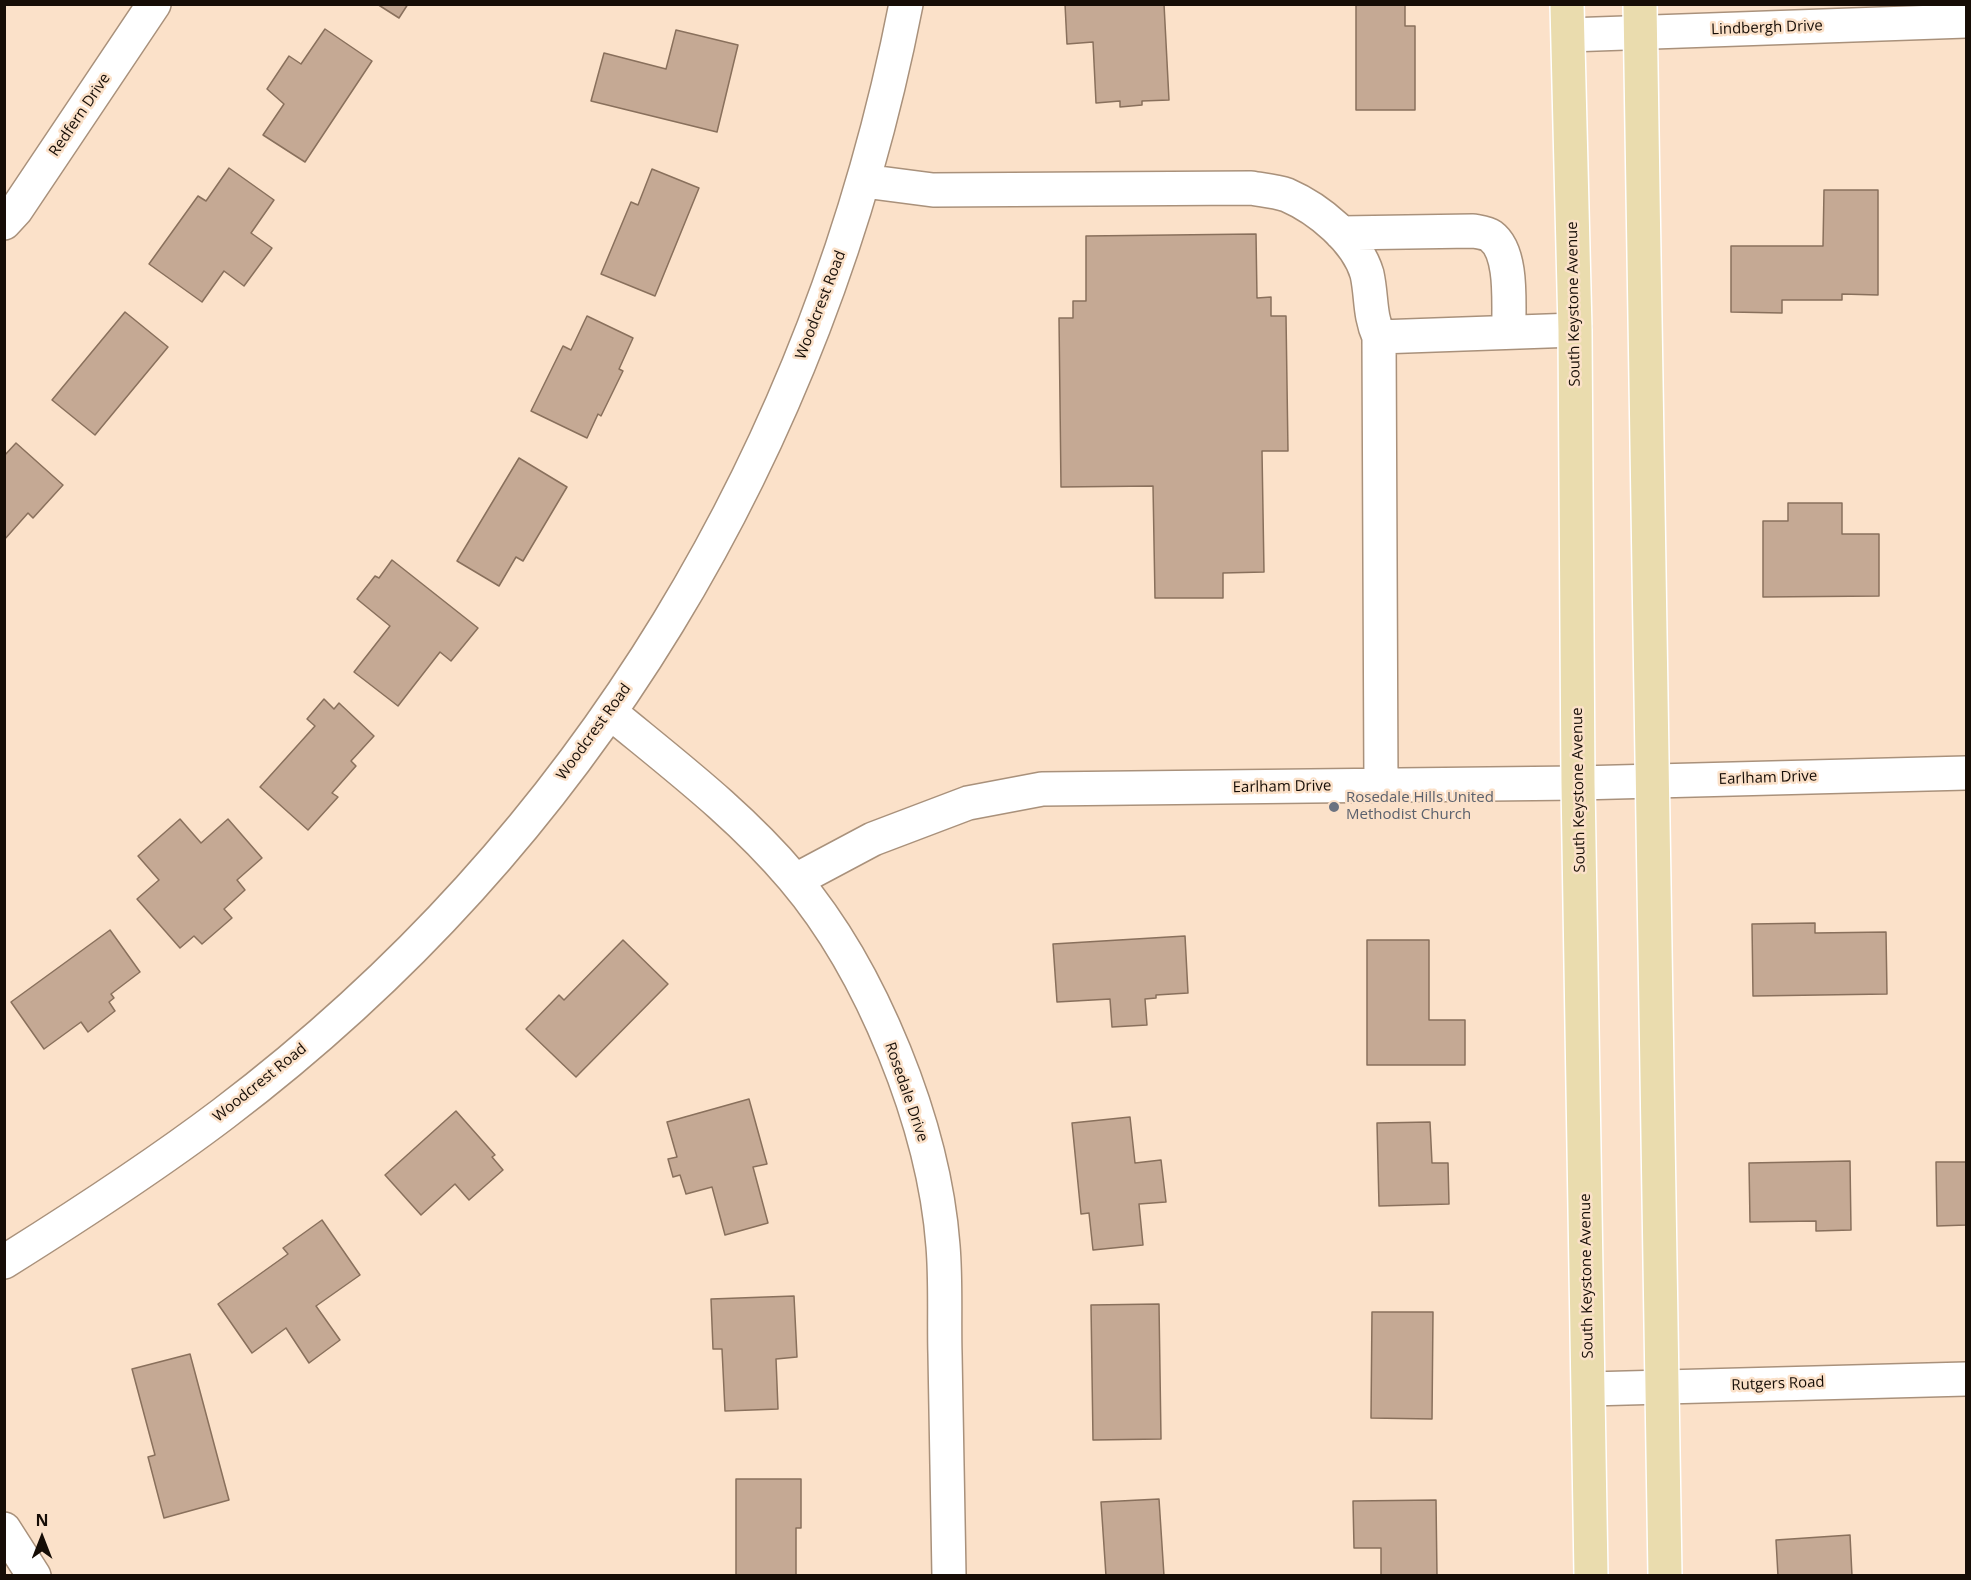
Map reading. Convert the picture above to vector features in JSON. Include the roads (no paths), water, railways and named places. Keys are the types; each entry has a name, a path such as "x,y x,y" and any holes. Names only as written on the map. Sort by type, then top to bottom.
{"main road":[{"path":"1640,19 1665,1575"},
{"name":"South Keystone Avenue","path":"1568,20 1575,330 1578,783 1591,1575"}],"street":[{"name":"Redfern Drive","path":"4,224 16,210 154,4"},
{"name":"Woodcrest Road","path":"4,1262 117,1190 225,1113 320,1034 393,966 470,886 578,758 611,713 708,558 766,441 816,324 842,255 864,182 891,78 906,4"},
{"name":"Lindbergh Drive","path":"1568,20 1966,21"},
{"path":"864,182 933,190 1251,188 1286,195 1309,208 1341,233 1356,249 1367,275 1372,321 1379,337 1381,785"},
{"path":"1341,233 1473,231 1491,235 1502,248 1508,270 1509,332"},
{"path":"1379,337 1575,330"},
{"name":"Rosedale Drive","path":"611,713 728,810 795,880 838,941 874,1007 897,1059 931,1167 943,1246 949,1575"},
{"name":"Earlham Drive","path":"795,880 873,839 958,807 1042,789 1578,783 1966,773"},
{"name":"Rutgers Road","path":"1589,1389 1966,1379"},
{"path":"4,1529 34,1575"}],"place":[{"name":"Rosedale Hills United Methodist Church","path":"1334,807"}]}
